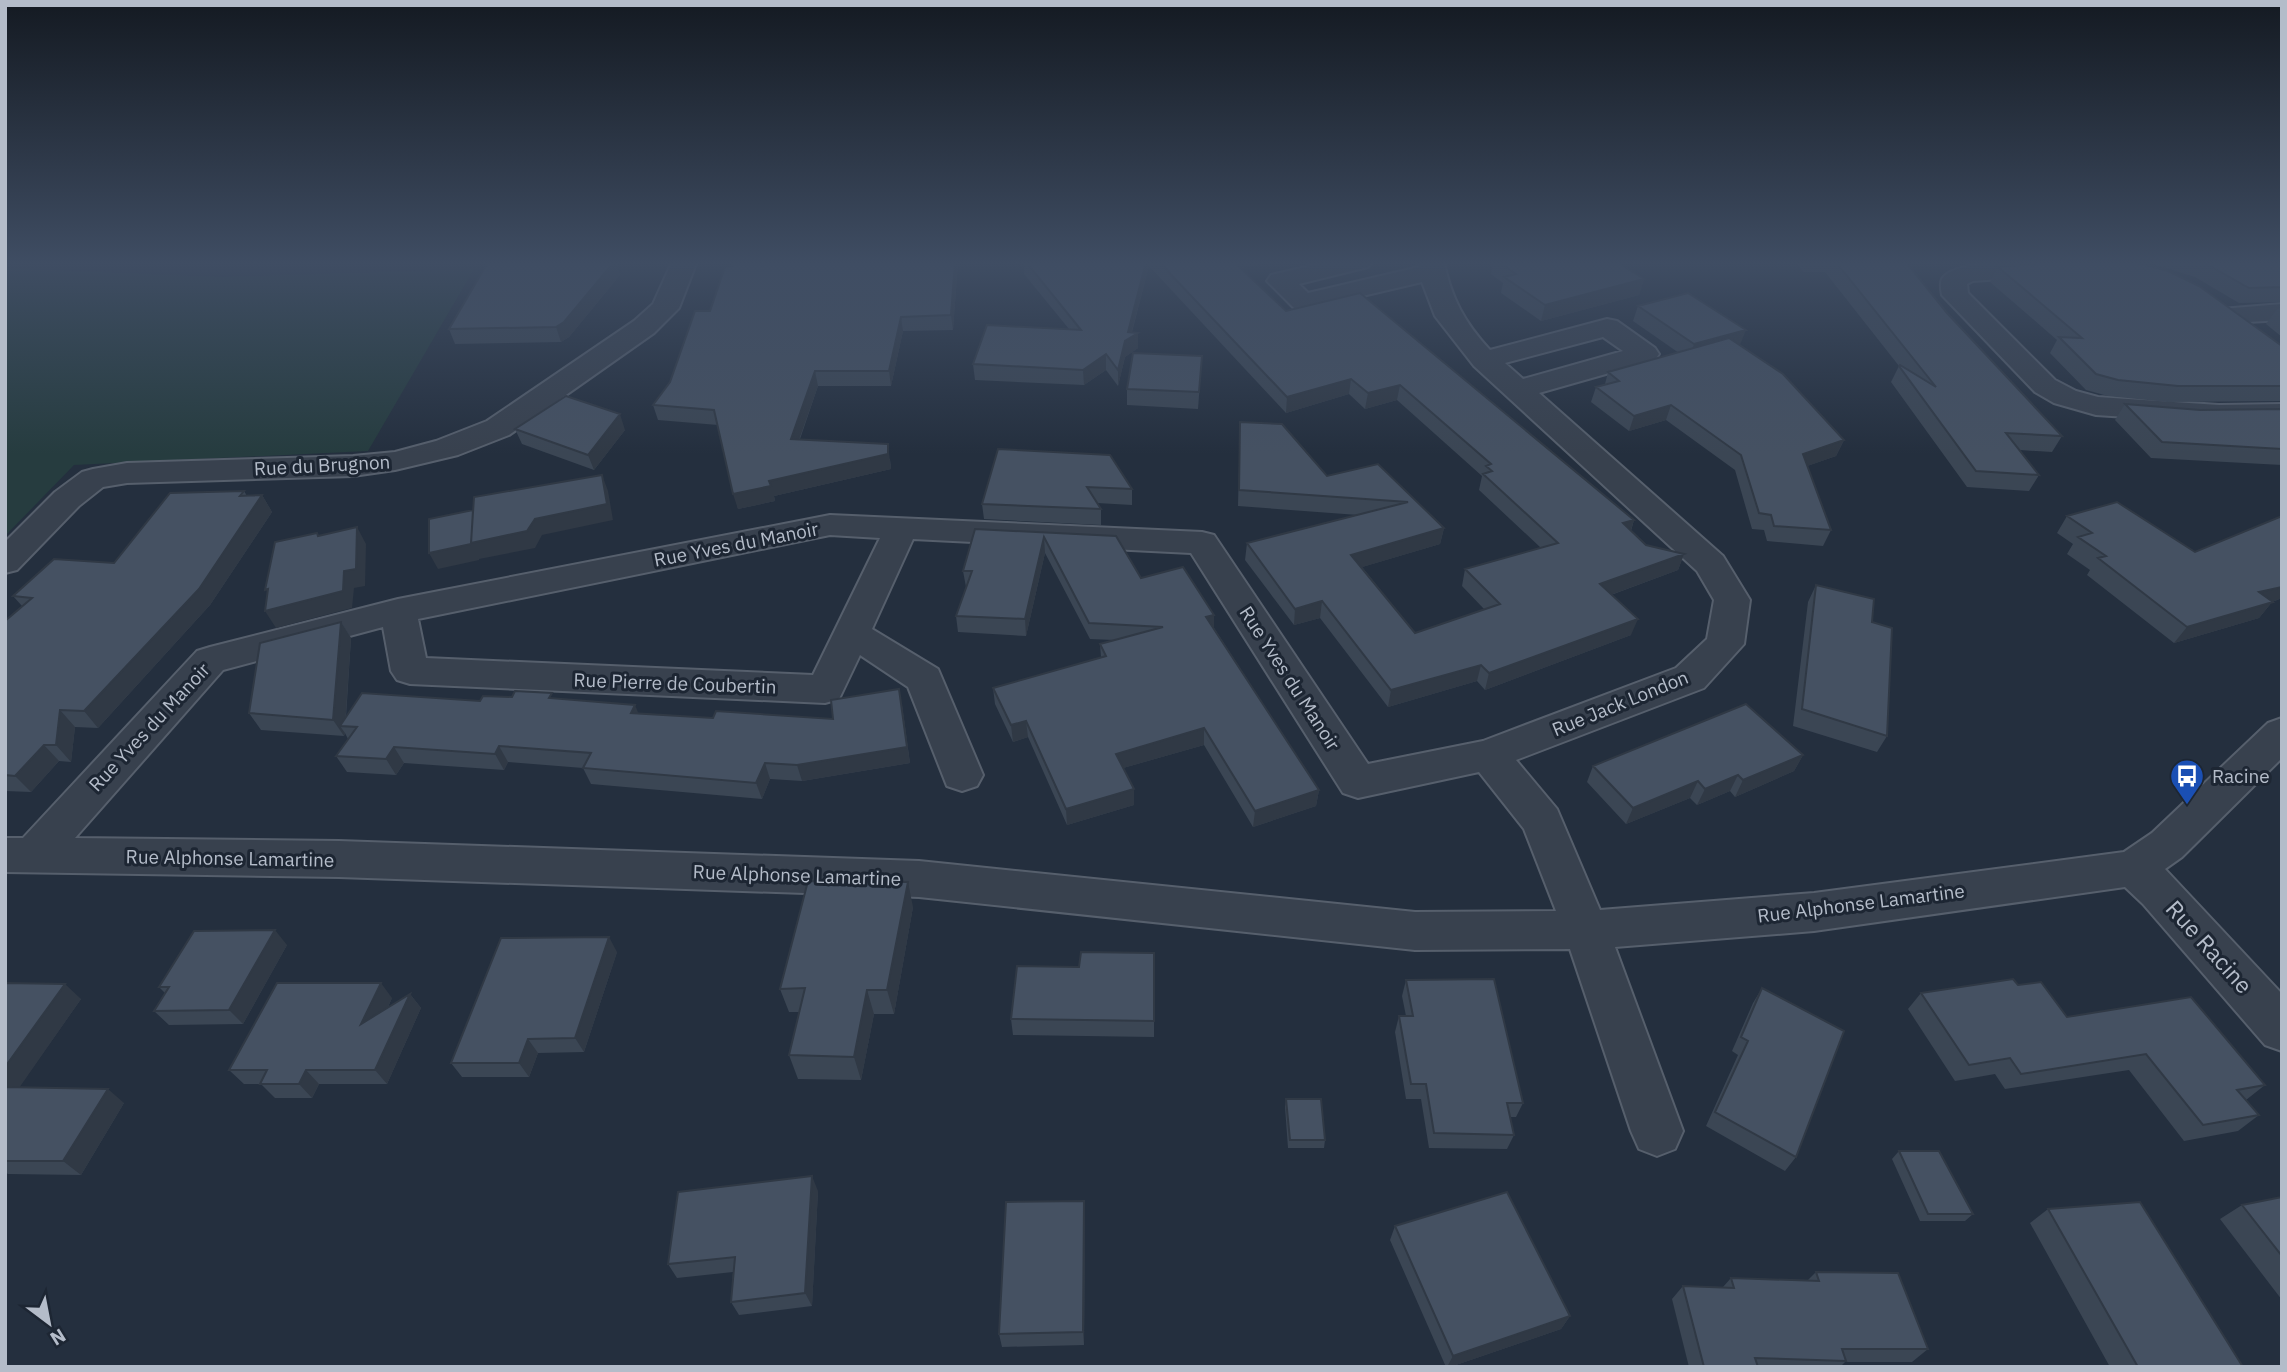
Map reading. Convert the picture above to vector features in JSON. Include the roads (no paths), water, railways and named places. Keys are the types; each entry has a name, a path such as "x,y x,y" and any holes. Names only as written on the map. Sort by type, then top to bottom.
{"street":[{"name":"Rue du Brugnon","path":"5,562 67,499 93,479 127,472 353,466 396,461 447,448 498,428 645,326"},
{"name":"Rue Jack London","path":"1455,326 1484,360 1711,564 1732,600 1725,644 1690,678 1488,755"},
{"path":"1986,326 2045,386 2065,397 2096,406 2219,414 2282,413"},
{"path":"2247,326 2262,337"},
{"path":"1484,360 1607,327 1645,354 1517,390"},
{"name":"Rue Yves du Manoir","path":"19,855 210,660 398,611 830,525 1202,543 1359,782 1488,755"},
{"name":"Rue Pierre de Coubertin","path":"398,611 410,671 825,689 901,530"},
{"path":"852,633 924,679 962,775"},
{"path":"2134,868 2167,845 2282,733"},
{"path":"1488,755 1542,821 1586,930 1657,1131"},
{"name":"Rue Alphonse Lamartine","path":"19,855 339,859 919,879 1415,931 1586,930 1814,912 2134,868"},
{"name":"Rue Racine","path":"2134,868 2160,891 2282,1029"}],"place":[{"name":"Racine","path":"2187,806"}]}
